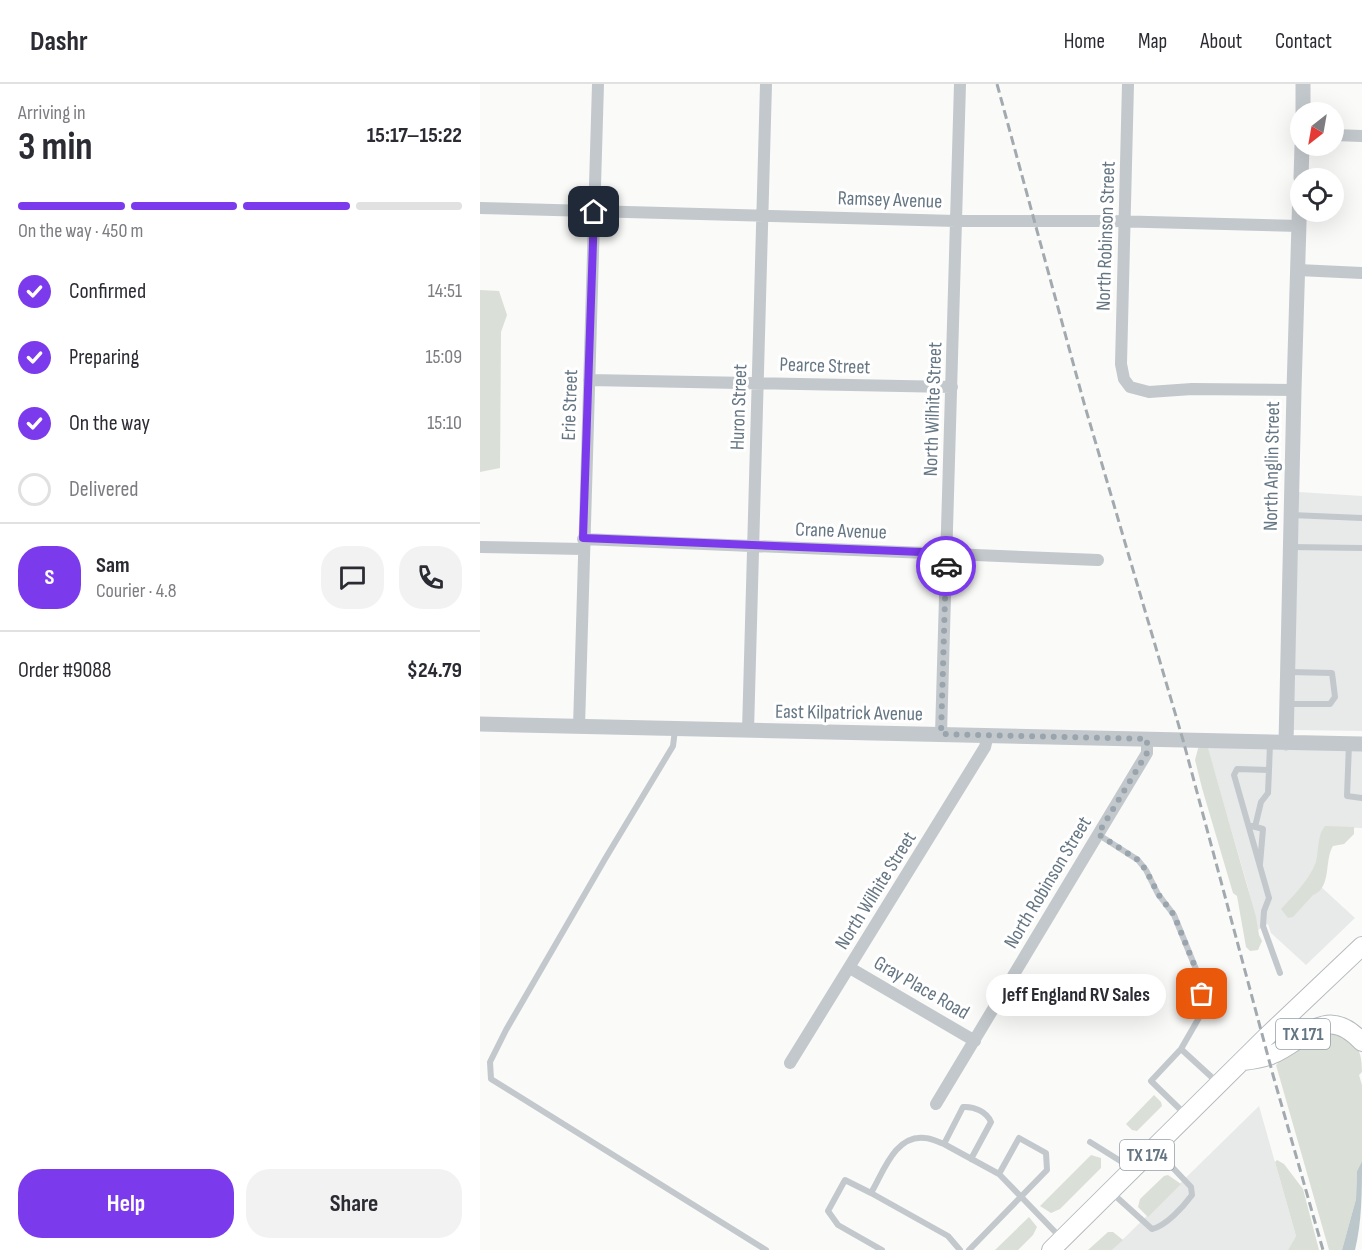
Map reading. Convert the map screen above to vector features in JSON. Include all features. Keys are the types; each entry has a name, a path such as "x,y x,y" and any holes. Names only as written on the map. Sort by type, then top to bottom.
{"main road":[{"name":"TX 174","path":"1057,1246 1243,1061 1361,952"},
{"name":"TX 171","path":"1243,1061 1272,1055 1307,1031 1328,1023 1342,1026 1362,1042"}],"street":[{"name":"Erie Street","path":"579,727 598,84"},
{"name":"Huron Street","path":"748,732 766,84"},
{"name":"North Wilhite Street","path":"941,734 960,84"},
{"name":"North Robinson Street","path":"1128,84 1121,364 1124,379 1130,387 1149,392 1192,389 1293,390"},
{"path":"1303,84 1303,102"},
{"path":"1344,135 1362,136"},
{"name":"Ramsey Avenue","path":"480,208 956,221 1124,221 1299,226"},
{"name":"North Anglin Street","path":"1286,742 1293,390 1299,222"},
{"path":"1298,270 1362,273"},
{"name":"Pearce Street","path":"589,380 952,387"},
{"name":"Crane Avenue","path":"480,547 583,544 754,546 1098,560"},
{"name":"East Kilpatrick Avenue","path":"480,724 748,732 941,734 1356,744"},
{"name":"North Wilhite Street","path":"790,1063 985,747 988,735"},
{"name":"North Robinson Street","path":"936,1104 1147,753 1147,739"},
{"name":"Gray Place Road","path":"850,968 975,1041"}],"lane":[{"path":"1291,515 1362,518"},
{"path":"1290,547 1362,548"},
{"path":"1287,704 1330,704 1335,697 1332,673 1288,672"},
{"path":"675,729 674,746 532,985 490,1062 491,1080 766,1250"},
{"path":"1255,827 1261,802 1268,793 1270,742"},
{"path":"1356,744 1347,796 1362,798"},
{"path":"1269,770 1237,769 1235,772 1247,825 1269,898 1264,911 1263,926 1280,973"},
{"path":"1247,825 1263,829 1260,868"},
{"path":"1098,834 1138,860 1146,870 1158,894 1174,915 1200,979 1204,1009 1181,1049 1151,1081 1188,1116"},
{"path":"1181,1049 1219,1085"},
{"path":"944,1144 963,1107 970,1107 988,1116 991,1122 971,1159"},
{"path":"871,1193 899,1146 909,1139 925,1138 944,1144 999,1174 1020,1197 1057,1246"},
{"path":"969,1250 1047,1170 1046,1153 1019,1138 999,1174"},
{"path":"1090,1142 1133,1169"},
{"path":"1111,1191 1152,1229 1158,1228 1187,1202 1192,1195 1191,1187 1154,1149"},
{"path":"882,1250 838,1225 828,1211 845,1180 948,1236 960,1250"}],"shaded area":[{"path":"480,290 499,291 507,315 501,332 500,468 480,472"},
{"path":"1299,492 1362,496 1362,731 1293,730"},
{"path":"1199,745 1208,748 1262,941 1258,950 1250,951 1246,947 1237,896 1233,893 1195,760"},
{"path":"1207,746 1362,751 1362,828 1327,827 1319,885 1355,918 1306,965 1271,933 1268,924 1258,930"},
{"path":"1325,826 1354,827 1354,834 1344,844 1333,846 1323,886 1293,917 1288,918 1281,909 1310,875 1316,862 1321,834"},
{"path":"1327,1032 1350,1040 1358,1049 1362,1062 1362,1072 1359,1075 1362,1085 1362,1161 1357,1171 1356,1199 1342,1250 1329,1250 1276,1065 1299,1042"},
{"path":"1154,1095 1162,1106 1137,1131 1132,1130 1126,1124"},
{"path":"1259,1106 1296,1236 1288,1250 1112,1250"},
{"path":"1091,1155 1101,1158 1101,1168 1060,1209 1051,1213 1040,1206"},
{"path":"1277,1160 1284,1164 1303,1189 1319,1250 1288,1250 1296,1236 1275,1162"},
{"path":"1362,1161 1362,1195 1355,1250 1342,1250 1356,1199 1357,1171"},
{"path":"1168,1175 1181,1184 1148,1217 1138,1207 1140,1199 1164,1176"},
{"path":"1029,1217 1037,1227 1033,1235 1018,1250 995,1250"},
{"path":"1108,1232 1113,1232 1123,1240 1112,1250 1088,1250"}],"railway":[{"path":"997,84 1084,403 1183,740 1273,1075 1323,1250"}],"way so far":[{"path":"946,566 941,734 1147,739 1147,753 1098,834 1138,860 1146,870 1158,894 1174,915 1200,979 1202,994"}],"place":[{"name":"Jeff England RV Sales","path":"1202,994"}],"route":[{"path":"594,212 583,538 946,553 946,566"}]}
